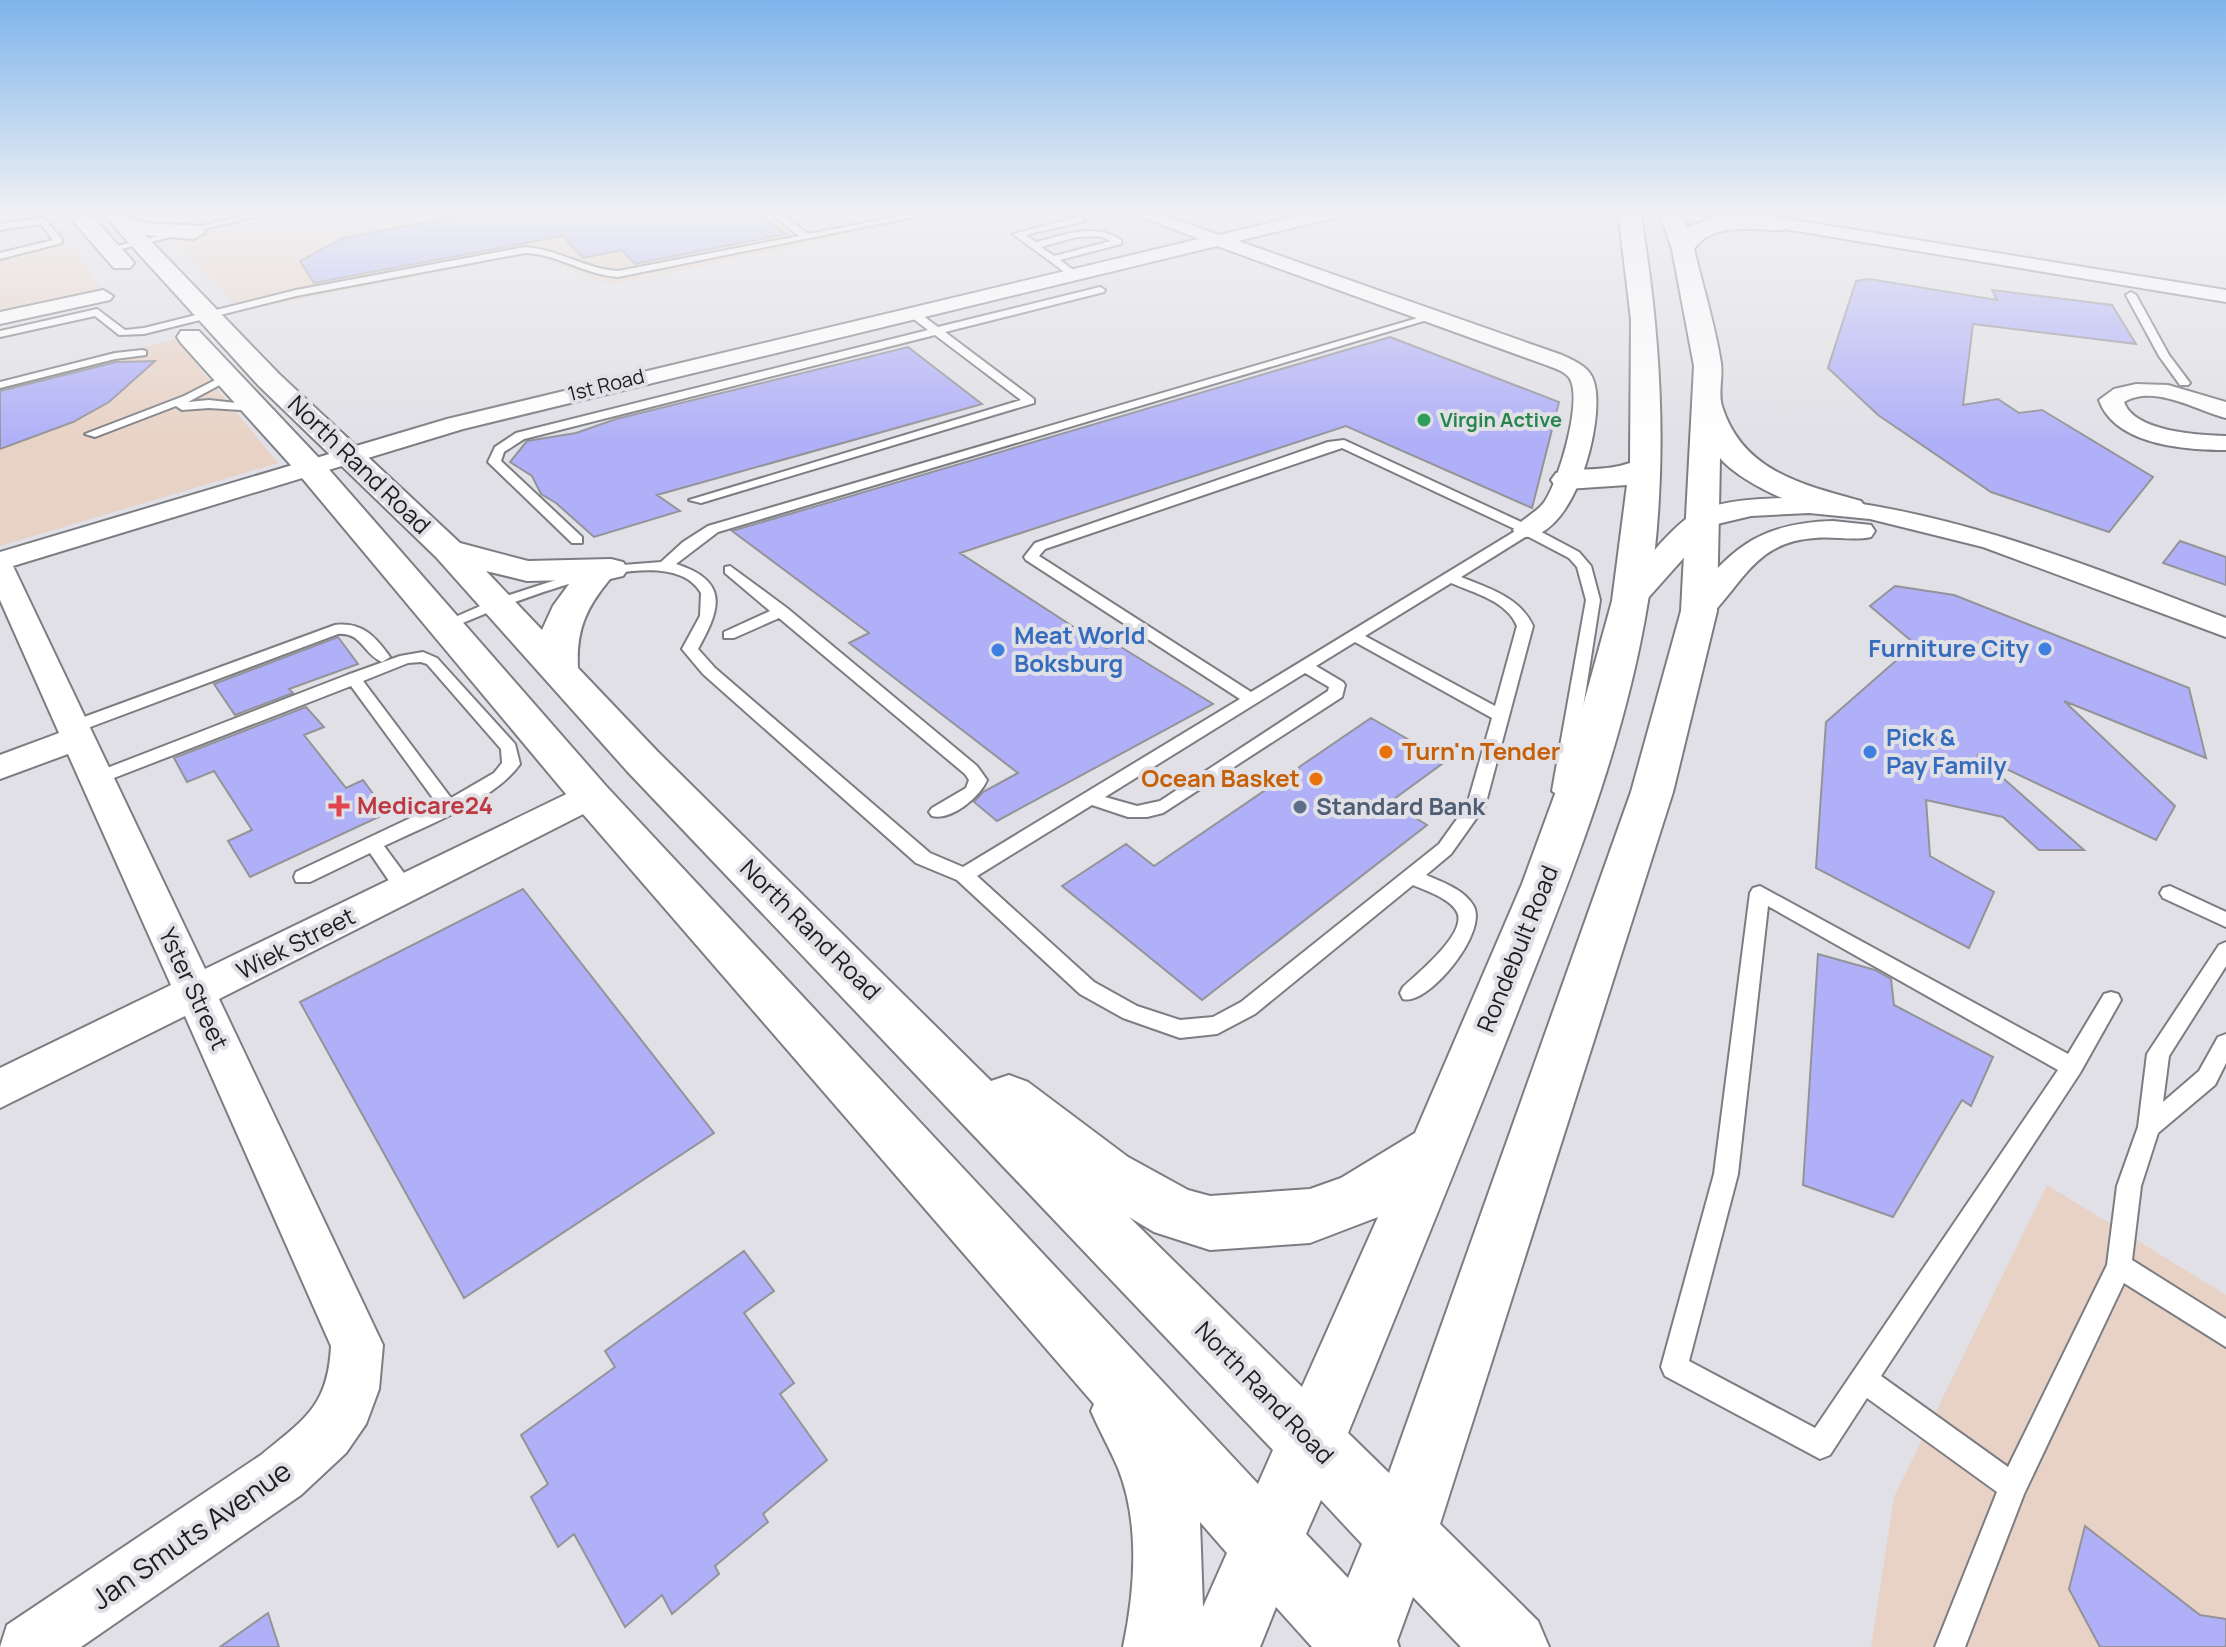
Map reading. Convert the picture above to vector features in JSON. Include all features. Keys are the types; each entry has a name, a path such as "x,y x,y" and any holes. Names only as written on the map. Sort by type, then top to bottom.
{"main road":[{"name":"North Rand Road","path":"167,288 192,318 239,393 448,550 642,761 926,1046 1512,1647"},
{"name":"Rondebult Road","path":"1223,1647 1436,1150 1545,884 1591,753 1630,601 1645,468 1644,319 1640,288"},
{"path":"1359,1646 1402,1533 1652,792 1699,611 1708,366 1691,288"},
{"name":"North Rand Road","path":"192,318 269,380 329,459 445,625 591,796 1095,1358 1359,1646"},
{"path":"1708,407 1733,456 1750,470 1805,495 1850,508"},
{"path":"1567,480 1617,478 1645,468"},
{"path":"448,550 527,571 604,571"},
{"path":"559,669 557,643 561,623 570,605 604,571"},
{"path":"926,1046 992,1085 1108,1175 1175,1213 1210,1223 1310,1216 1360,1197 1436,1150"},
{"path":"1095,1358 1150,1463 1164,1520 1168,1611 1160,1647"}],"street":[{"name":"1st Road","path":"0,561 329,459 634,378 1014,288"},
{"path":"1351,288 1554,360 1579,374 1583,382 1584,407 1567,480 1547,516 1527,530"},
{"path":"2181,288 2226,296"},
{"path":"0,318 95,303"},
{"path":"2226,383 2184,383 2117,395 2111,400 2111,407 2130,423 2168,438 2226,443"},
{"path":"2145,391 2178,395 2226,411"},
{"path":"1630,601 1704,519 1784,504 1850,508 1922,522 2002,546 2226,628"},
{"path":"1699,611 1723,588 1748,553 1772,538 1846,529 1953,551 2226,653"},
{"name":"Yster Street","path":"0,568 357,1345 358,1379 346,1413"},
{"path":"0,768 74,734"},
{"name":"Wiek Street","path":"0,1089 591,796"},
{"name":"Jan Smuts Avenue","path":"29,1647 281,1475 346,1413"}],"lane":[{"path":"0,334 95,303 123,333 323,288"},
{"path":"577,540 494,462 499,450 520,436 1100,290"},
{"path":"2131,295 2164,356 2184,383"},
{"path":"696,500 1030,401 911,312"},
{"path":"665,566 688,545 713,529 1432,317"},
{"path":"0,385 115,356 142,353"},
{"path":"133,419 239,393"},
{"path":"91,434 188,398 239,393"},
{"path":"1251,699 1035,563 1031,557 1033,551 1338,444 1357,449 1574,555 1591,580 1593,600 1545,884"},
{"path":"964,875 1527,530"},
{"path":"445,625 497,604 604,571 665,566 691,573 709,592 710,605 705,624 690,649 694,658 923,858 964,875 1087,988 1130,1012 1180,1029 1217,1025 1248,1008 1445,849 1476,806 1525,626 1523,617 1513,608 1452,578"},
{"path":"730,570 971,770 978,780 973,792 938,812"},
{"path":"729,635 782,611"},
{"path":"74,734 335,630 352,627 362,632 382,657"},
{"path":"1354,636 1501,716"},
{"path":"95,779 405,659 423,657 432,661 509,748 511,764 500,777 449,807 303,877"},
{"path":"1090,797 1135,812 1152,812 1166,805 1336,693 1337,685 1305,666"},
{"path":"353,678 449,807"},
{"path":"373,844 405,889"},
{"path":"1410,993 1455,948 1467,930 1468,919 1466,909 1455,899 1412,876"},
{"path":"2072,1067 1760,893 1726,1174 1674,1367 1820,1445 2072,1067 2111,1000"},
{"path":"2170,893 2226,920"},
{"path":"1950,1647 2013,1487 2119,1266 2129,1186 2149,1127 2158,1054 2226,950"},
{"path":"2149,1127 2207,1078 2226,1043"},
{"path":"2119,1266 2226,1334"},
{"path":"1864,1380 2013,1487"}],"shaded area":[{"path":"0,288 101,288 109,298 0,323"},
{"path":"219,288 360,288 241,311"},
{"path":"176,339 278,463 0,546 0,383"},
{"path":"2047,1185 2226,1295 2226,1647 1871,1647 1894,1497"}],"building":[{"path":"1854,288 1923,288 1997,300 1992,290 2112,305 2136,344 1973,324 1963,405 1998,399 2019,413 2042,410 2153,477 2109,532 1991,492 1878,415 1828,368"},
{"path":"1390,337 1559,402 1532,508 1346,426 960,553 1106,648 1116,644 1213,704 997,821 974,802 983,792 1018,773 849,643 869,633 732,531"},
{"path":"908,347 982,404 657,495 680,511 594,537 556,503 541,494 532,476 510,462 527,441 576,433 616,419"},
{"path":"155,361 109,402 73,422 0,449 0,391 116,362"},
{"path":"2180,541 2226,557 2226,585 2163,563"},
{"path":"1895,586 1954,595 2189,688 2206,758 2064,701 2175,806 2156,840 1977,755 2084,850 2039,850 2003,817 1926,800 1930,856 1994,892 1969,948 1816,868 1826,722 1915,644 1870,606"},
{"path":"338,637 358,664 289,689 293,693 235,715 214,684"},
{"path":"306,707 324,727 304,735 346,788 363,780 387,813 250,877 228,841 252,830 214,771 187,782 174,758"},
{"path":"1371,718 1446,761 1390,802 1427,825 1202,1000 1062,886 1126,844 1154,866"},
{"path":"523,889 714,1133 464,1298 300,1002"},
{"path":"1818,954 1875,970 1891,979 1894,1005 1993,1057 1971,1106 1962,1100 1893,1217 1803,1185"},
{"path":"744,1251 774,1291 744,1313 794,1383 780,1394 827,1460 763,1514 768,1522 715,1566 719,1574 672,1614 662,1595 625,1627 574,1534 558,1547 531,1497 548,1484 521,1435 615,1367 605,1351"},
{"path":"2085,1526 2200,1615 2226,1619 2226,1647 2100,1647 2069,1589"},
{"path":"268,1613 279,1647 220,1647"}],"place":[{"name":"Virgin Active","path":"1424,420"},
{"name":"Furniture City","path":"2045,649"},
{"name":"Meat World Boksburg","path":"998,650"},
{"name":"Turn'n Tender","path":"1386,752"},
{"name":"Pick & Pay Family","path":"1870,752"},
{"name":"Ocean Basket","path":"1316,779"},
{"name":"Medicare24","path":"339,806"},
{"name":"Standard Bank","path":"1300,807"}]}
